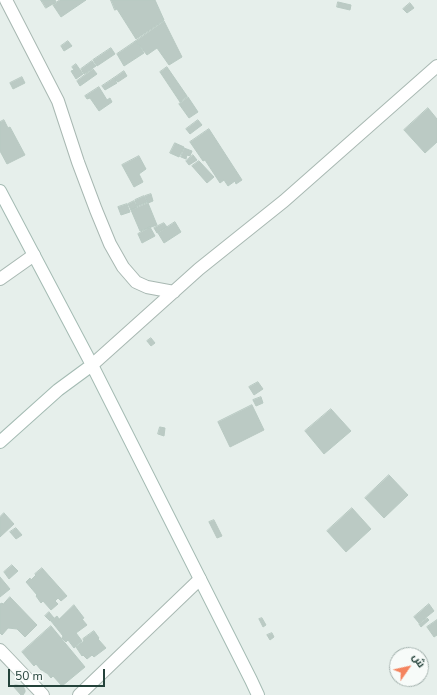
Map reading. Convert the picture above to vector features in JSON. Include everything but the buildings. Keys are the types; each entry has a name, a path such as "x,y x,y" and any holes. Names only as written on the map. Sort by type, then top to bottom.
{"street":[{"path":"6,0 58,101 96,210 110,244 122,267 136,282 147,287 174,292"},
{"path":"0,442 58,390 92,365 225,248 284,202 437,66"},
{"path":"0,192 92,365 258,695"},
{"path":"0,279 34,255"},
{"path":"79,695 200,579"},
{"path":"0,650 43,695"}]}
